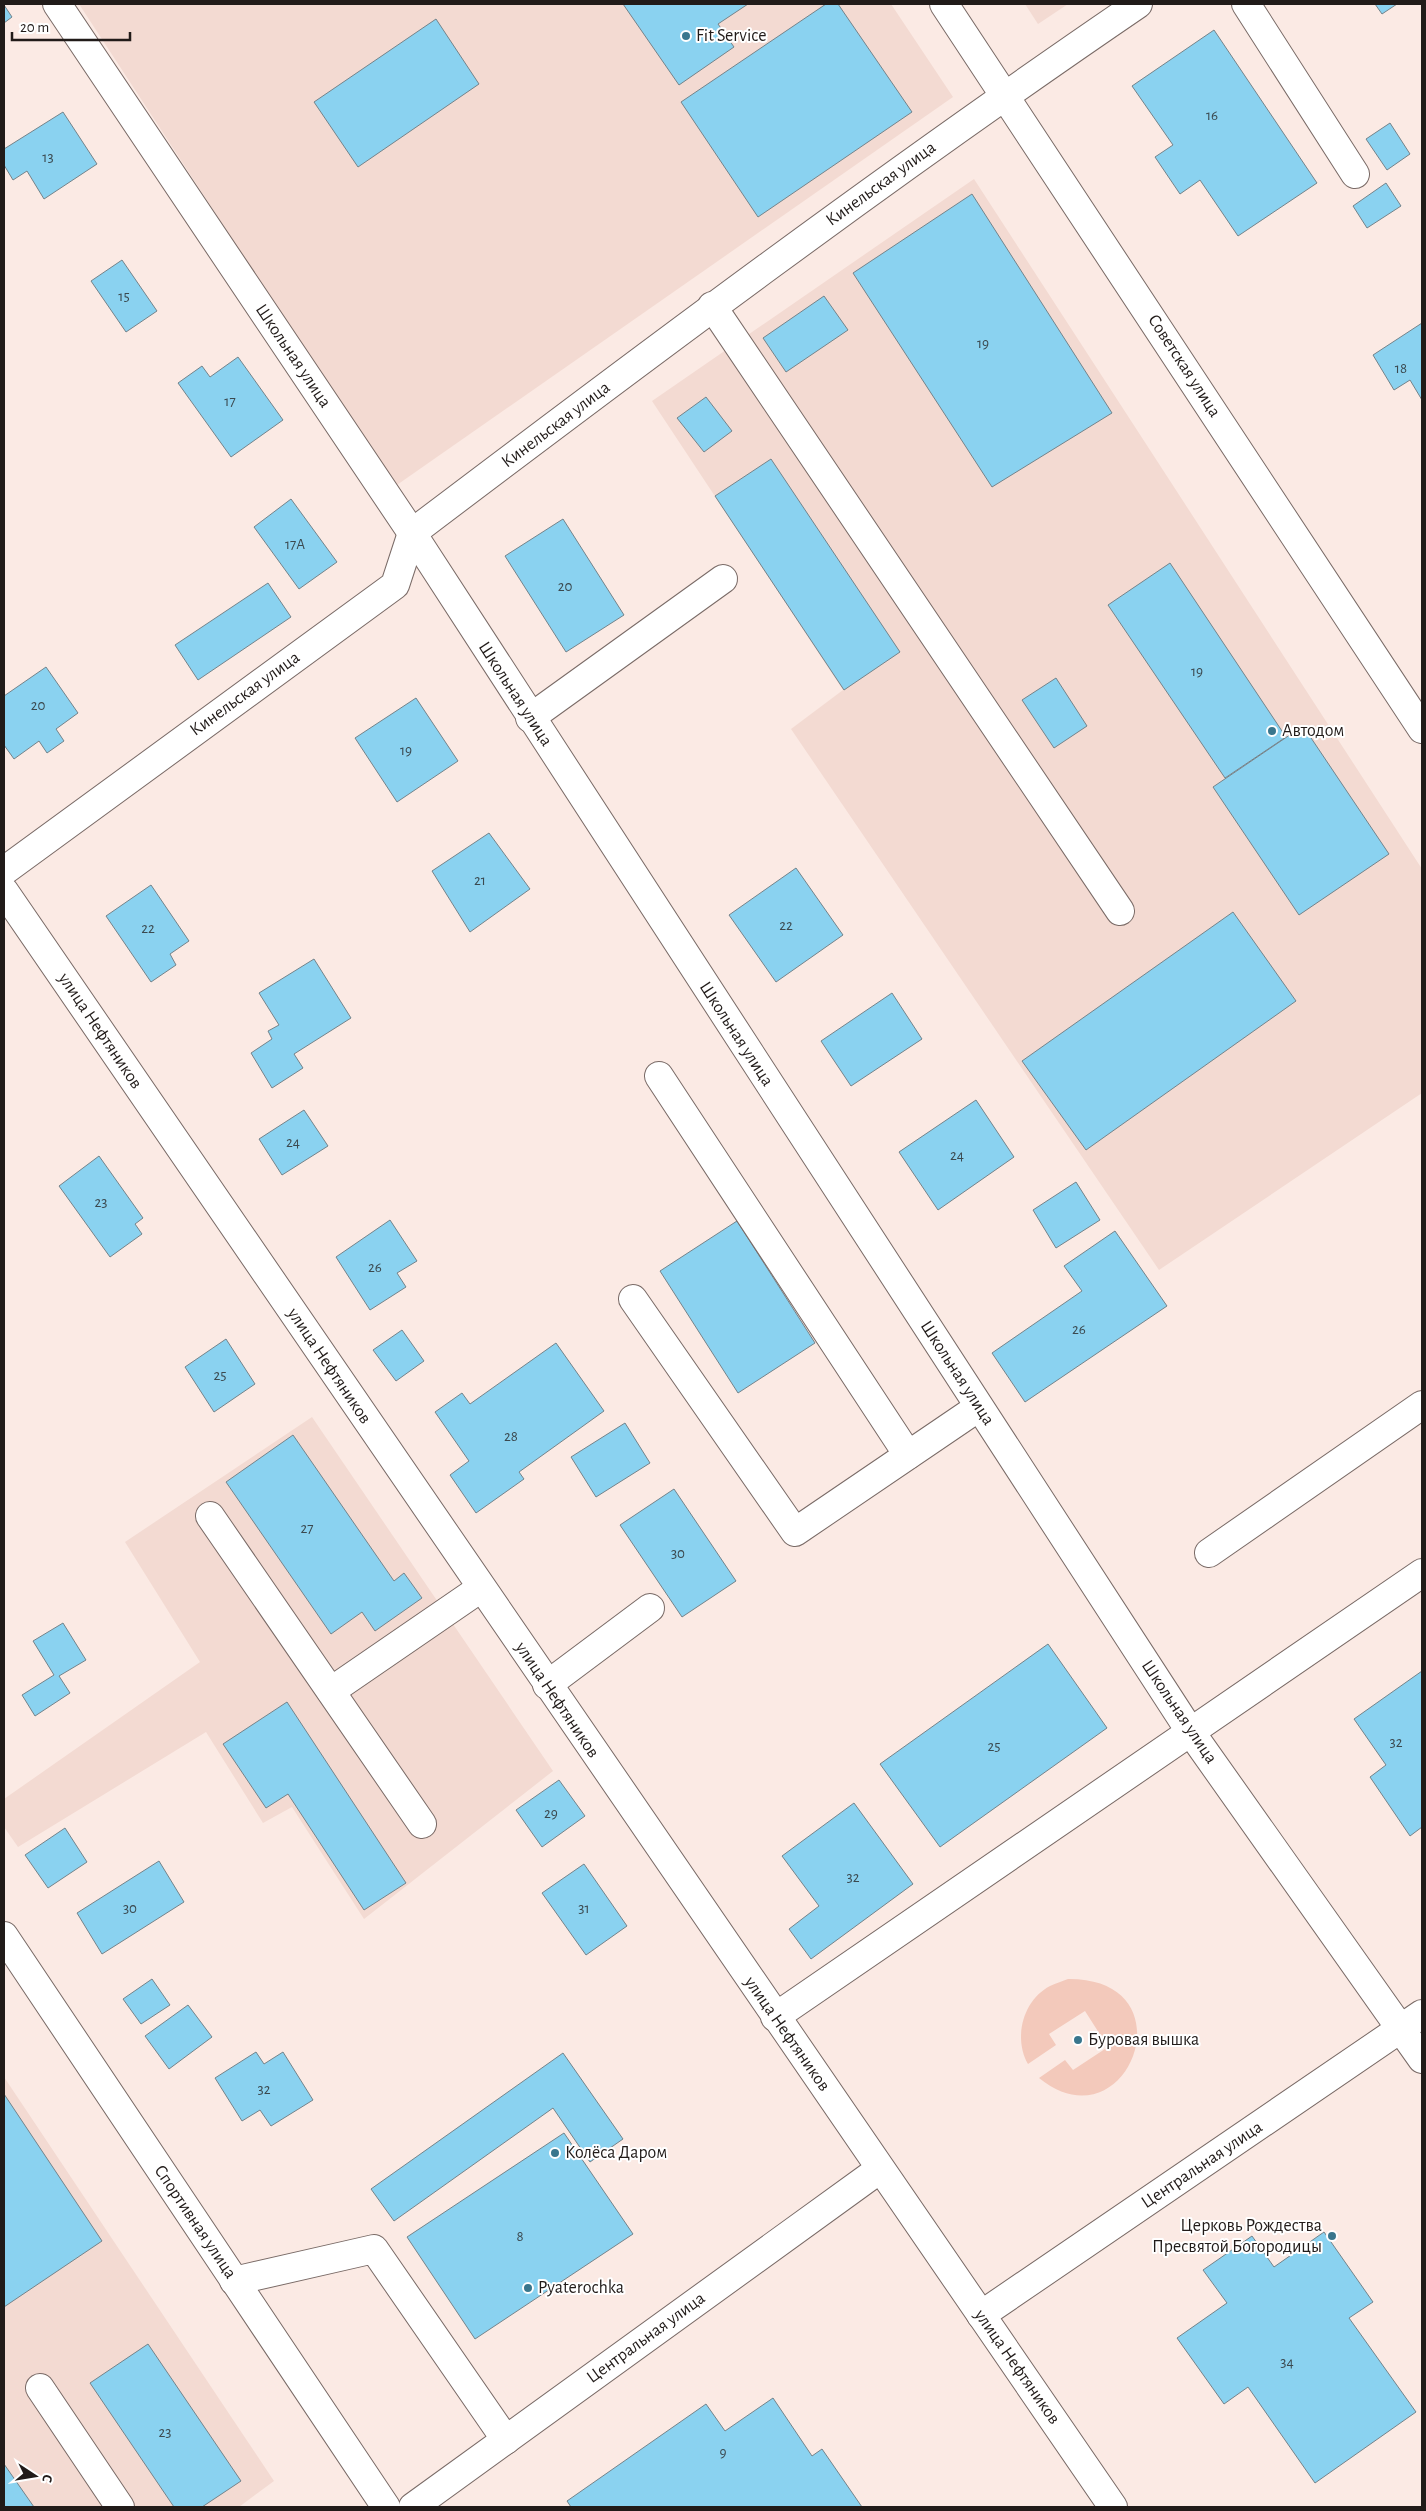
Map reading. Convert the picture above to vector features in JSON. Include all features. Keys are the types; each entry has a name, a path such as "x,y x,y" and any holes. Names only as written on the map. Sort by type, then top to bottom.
{"street":[{"name":"Школьная улица","path":"57,4 412,534 1190,1731 1412,2022 1422,2059"},
{"name":"Советская улица","path":"944,4 1422,730"},
{"name":"Кинельская улица","path":"4,871 395,585 412,534 712,306 1005,94 1138,4"},
{"path":"1246,4 1355,174"},
{"path":"712,306 1120,911"},
{"path":"530,718 723,579"},
{"name":"улица Нефтяников","path":"4,891 547,1685 1113,2507"},
{"path":"659,1076 908,1455"},
{"path":"633,1299 794,1532 979,1407"},
{"path":"1209,1553 1422,1405"},
{"path":"210,1516 422,1824"},
{"path":"775,2017 1422,1573"},
{"path":"331,1691 481,1588"},
{"path":"547,1685 650,1608"},
{"name":"Спортивная улица","path":"4,1936 386,2507"},
{"name":"Центральная улица","path":"981,2315 1412,2022"},
{"name":"Центральная улица","path":"413,2507 880,2169"},
{"path":"234,2281 374,2249 506,2440"},
{"path":"40,2388 120,2507"}],"shaded area":[{"path":"79,4 891,4 953,97 394,487"},
{"path":"1025,4 1068,4 1038,24"},
{"path":"974,179 1422,869 1422,1093 1159,1270 791,729 843,690 652,401"},
{"path":"312,1417 553,1771 364,1919 292,1807 263,1823 206,1732 18,1847 4,1827 4,1799 200,1662 125,1542"},
{"path":"1068,1979 1106,1986 1129,2004 1137,2029 1133,2055 1120,2078 1098,2093 1071,2094 1039,2078 1065,2060 1073,2070 1108,2047 1085,2011 1049,2034 1056,2045 1028,2064 1021,2043 1023,2020 1033,2000 1050,1986"},
{"path":"4,2077 274,2481 239,2507 4,2507"}],"building":[{"name":"Fit Service","path":"623,4 748,4 718,24 734,47 679,85"},
{"path":"826,4 838,4 912,112 758,217 681,102"},
{"path":"1375,4 1397,4 1382,14"},
{"path":"4,5 12,17 4,23"},
{"path":"436,19 479,84 358,167 314,102"},
{"path":"1214,30 1317,183 1238,236 1200,180 1180,194 1155,157 1173,145 1132,86"},
{"path":"63,112 97,164 44,199 27,171 13,180 4,165 4,149"},
{"path":"1390,123 1410,154 1387,170 1366,139"},
{"path":"1386,183 1401,206 1367,228 1353,206"},
{"path":"972,194 1112,413 992,487 853,273"},
{"path":"122,260 157,311 126,332 91,281"},
{"path":"824,296 848,330 786,372 763,338"},
{"path":"1422,323 1422,400 1410,380 1394,390 1373,355"},
{"path":"238,357 283,420 231,457 178,383 202,366 210,377"},
{"path":"706,397 732,431 704,452 677,418"},
{"path":"771,459 900,652 844,690 715,496"},
{"path":"291,499 337,562 299,589 254,527"},
{"path":"563,519 624,615 566,652 505,556"},
{"path":"1170,563 1286,737 1225,778 1108,605"},
{"path":"268,583 291,617 198,680 175,645"},
{"path":"46,667 78,713 56,729 64,741 47,753 39,741 14,759 4,745 4,696"},
{"path":"1056,678 1087,726 1054,748 1022,700"},
{"path":"416,698 458,761 397,802 355,738"},
{"path":"1303,726 1389,854 1299,915 1213,787"},
{"path":"489,833 530,889 470,932 432,871"},
{"path":"796,868 843,935 776,982 729,915"},
{"path":"151,885 189,941 170,954 176,965 151,982 106,916"},
{"path":"1233,912 1296,1001 1086,1150 1022,1061"},
{"path":"314,959 351,1018 294,1054 303,1068 272,1088 251,1053 272,1039 268,1031 279,1025 259,993"},
{"path":"892,993 922,1039 851,1086 821,1041"},
{"path":"976,1100 1014,1157 938,1210 899,1152"},
{"path":"304,1110 328,1146 282,1175 259,1139"},
{"path":"99,1156 143,1218 135,1224 142,1234 110,1257 59,1186"},
{"path":"1076,1182 1100,1220 1056,1248 1033,1210"},
{"path":"390,1220 417,1261 397,1273 406,1287 370,1310 336,1257"},
{"path":"737,1221 815,1343 738,1393 660,1271"},
{"path":"1115,1231 1167,1306 1025,1402 992,1353 1082,1291 1064,1266"},
{"path":"402,1330 424,1361 396,1381 373,1350"},
{"path":"226,1339 255,1384 214,1412 185,1367"},
{"path":"556,1343 604,1411 519,1472 524,1479 476,1513 450,1475 469,1461 435,1412 462,1393 470,1404"},
{"path":"625,1423 650,1463 596,1497 571,1457"},
{"path":"293,1435 394,1581 404,1573 422,1598 375,1631 362,1612 331,1634 226,1482"},
{"path":"674,1489 736,1581 682,1617 620,1525"},
{"path":"63,1623 86,1660 59,1676 70,1693 35,1716 22,1695 54,1675 33,1641"},
{"path":"1048,1644 1107,1728 940,1847 880,1764"},
{"path":"1422,1671 1422,1827 1410,1836 1370,1777 1386,1765 1354,1719"},
{"path":"287,1702 406,1883 364,1910 288,1794 266,1808 223,1744"},
{"path":"559,1780 585,1816 542,1847 516,1810"},
{"path":"854,1803 913,1884 811,1959 789,1929 819,1906 782,1856"},
{"path":"65,1828 87,1862 48,1888 25,1855"},
{"path":"159,1861 184,1902 102,1954 77,1913"},
{"path":"584,1864 627,1926 586,1955 542,1893"},
{"path":"152,1979 170,2005 141,2024 123,1999"},
{"path":"188,2005 212,2037 169,2069 145,2036"},
{"path":"256,2052 264,2064 283,2052 313,2100 271,2126 260,2110 242,2121 215,2078"},
{"path":"563,2053 623,2139 590,2162 553,2108 394,2221 371,2189"},
{"path":"4,2094 102,2241 4,2307"},
{"path":"564,2133 633,2234 475,2339 407,2237"},
{"path":"1324,2232 1373,2302 1349,2318 1416,2412 1315,2483 1248,2387 1224,2404 1177,2338 1227,2303 1203,2270 1252,2236 1274,2267"},
{"path":"148,2344 241,2481 202,2507 174,2507 90,2383"},
{"path":"773,2398 812,2456 822,2449 862,2507 571,2507 567,2501 706,2404 725,2431"},
{"path":"4,2464 34,2507 4,2507"}],"place":[{"name":"Fit Service","path":"686,36"},
{"name":"Автодом","path":"1272,731"},
{"name":"Буровая вышка","path":"1078,2040"},
{"name":"Колёса Даром","path":"555,2153"},
{"name":"Церковь Рождества Пресвятой Богородицы","path":"1332,2236"},
{"name":"Pyaterochka","path":"528,2288"}]}
